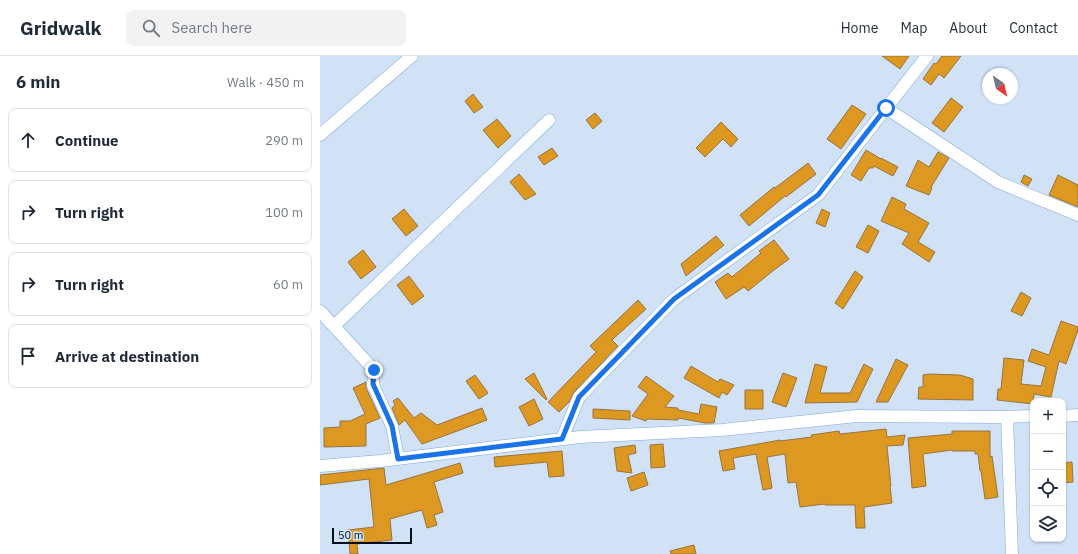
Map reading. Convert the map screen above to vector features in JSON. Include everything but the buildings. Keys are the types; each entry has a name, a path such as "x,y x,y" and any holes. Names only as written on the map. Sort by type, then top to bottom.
{"street":[{"path":"320,135 412,56"},
{"path":"562,439 579,397 674,299 818,195 927,56"},
{"path":"886,108 998,182 1078,215"},
{"path":"334,326 549,120"},
{"path":"320,311 374,370 373,384 392,426 398,459"},
{"path":"1066,416 1078,415"},
{"path":"320,466 380,462 580,437 722,430 856,416 1030,416"},
{"path":"1007,417 1012,554"}],"route":[{"path":"374,370 373,384 392,426 398,459 562,439 579,397 674,299 818,195 886,108"}]}
